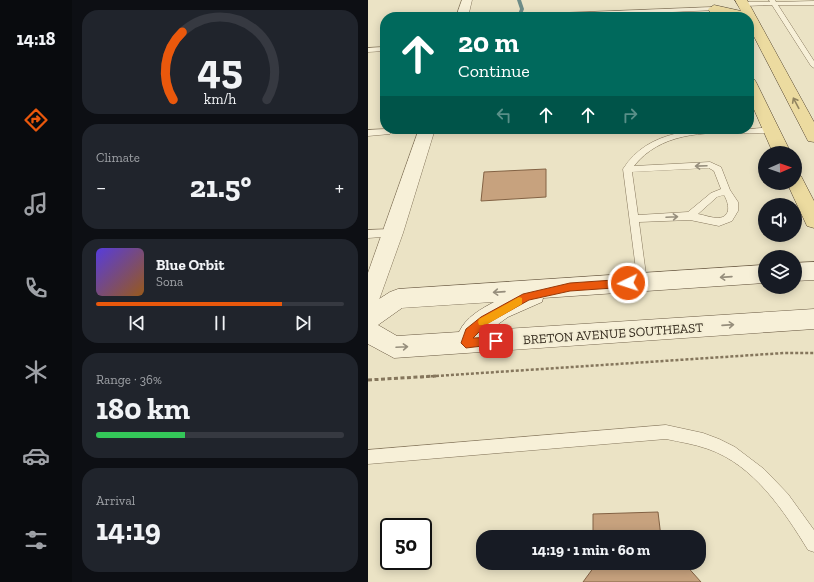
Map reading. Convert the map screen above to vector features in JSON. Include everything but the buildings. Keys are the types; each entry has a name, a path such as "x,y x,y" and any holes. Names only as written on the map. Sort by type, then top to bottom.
{"main road":[{"path":"726,0 742,2 747,12"},
{"path":"714,8 733,12"},
{"path":"754,28 814,137"},
{"path":"754,92 779,146"},
{"path":"800,190 814,221"},
{"path":"802,272 814,271"},
{"path":"368,319 398,299 758,274"},
{"path":"466,343 470,333 499,311 527,297 570,287"},
{"name":"BRETON AVENUE SOUTHEAST","path":"368,331 394,347 814,319"}],"street":[{"path":"463,12 467,0"},
{"path":"368,300 393,233 425,134"}],"lane":[{"path":"742,2 814,3"},
{"path":"773,2 814,66"},
{"path":"629,12 714,8"},
{"path":"368,50 380,49"},
{"path":"754,130 772,130"},
{"path":"368,133 380,132"},
{"path":"642,282 627,169 643,151 672,135 679,134"},
{"path":"627,169 710,165 718,169 726,191 733,202 733,211 729,218 719,222 690,216 633,218"},
{"path":"690,216 714,195 726,191"},
{"path":"368,234 393,233"},
{"path":"368,457 666,432 713,443 744,459 776,489 814,544"}],"path":[{"path":"368,380 784,353 814,354"}],"waterway":[{"path":"519,0 522,9 521,12"}],"slow traffic":[{"path":"483,322 499,311 519,301"}],"route":[{"path":"496,341 466,343 470,333 485,320 527,297 570,287 628,283"}]}
